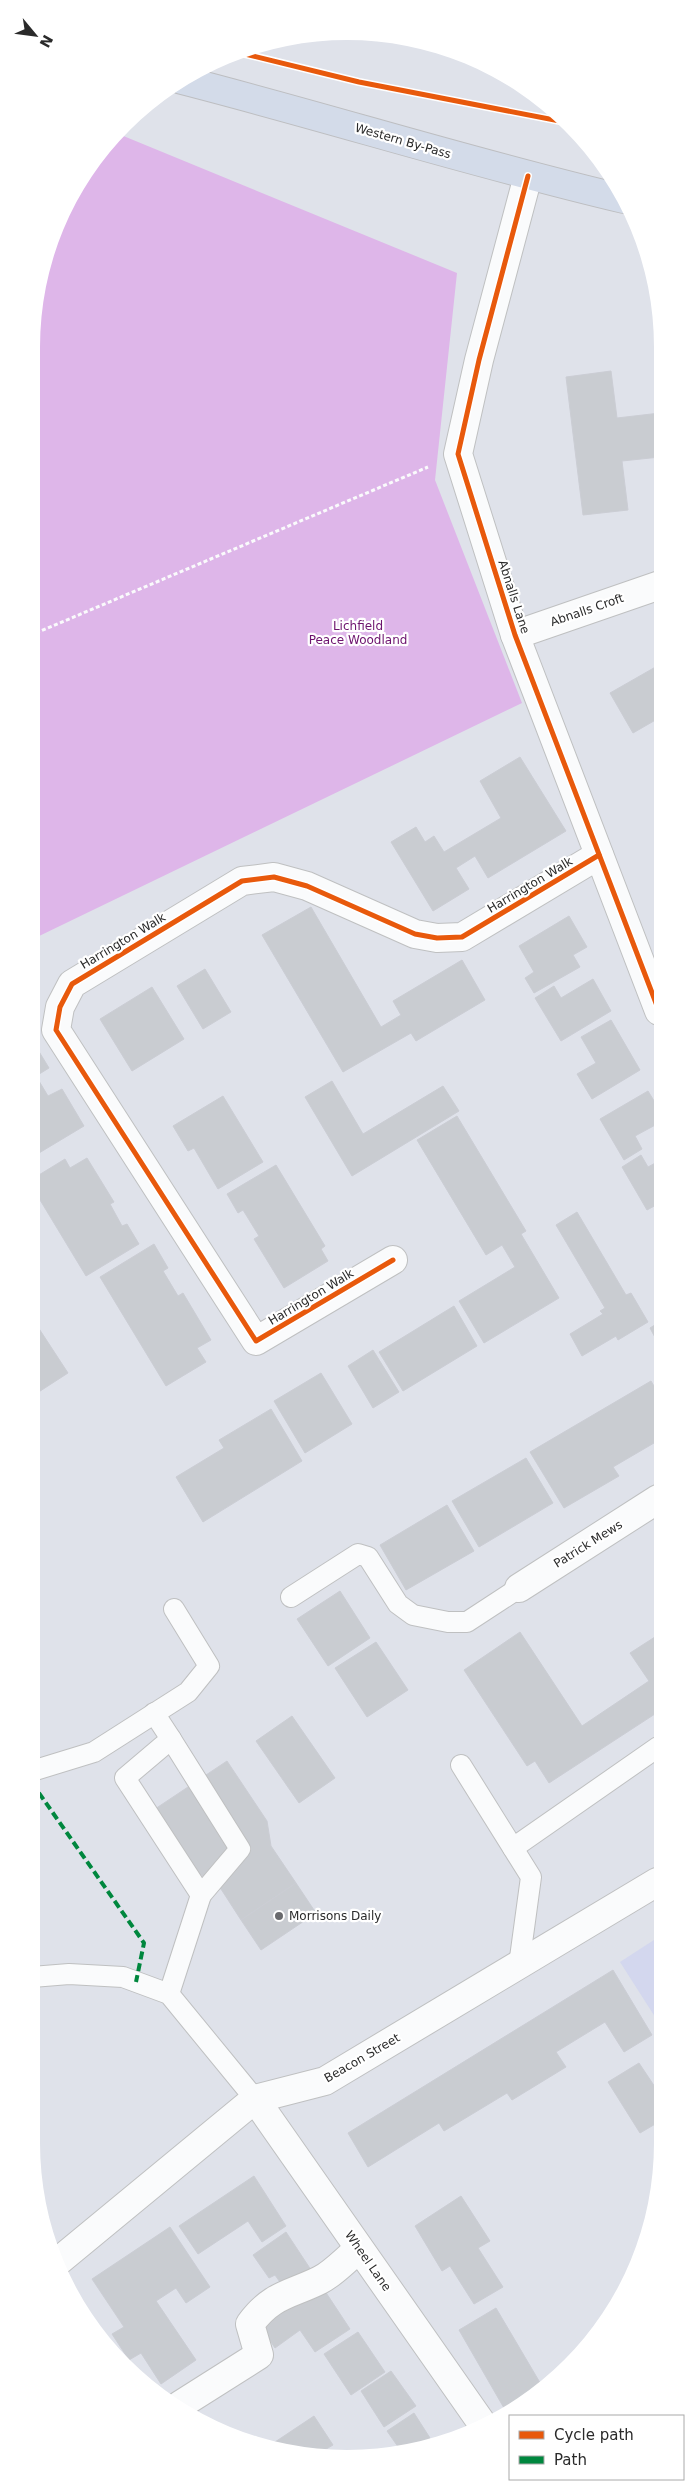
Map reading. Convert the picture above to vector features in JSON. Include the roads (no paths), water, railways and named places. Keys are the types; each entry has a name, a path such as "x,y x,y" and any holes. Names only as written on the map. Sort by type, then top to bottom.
{"highway":[{"name":"Western By-Pass","path":"192,82 275,104 528,176 614,197"}],"street":[{"name":"Abnalls Lane","path":"528,176 480,360 458,454 515,635 654,998"},
{"name":"Abnalls Croft","path":"515,635 654,587"},
{"name":"Harrington Walk","path":"393,1260 256,1341 56,1030 60,1007 72,984 242,881 274,877 307,886 415,934 437,938 454,937 462,936 599,855"},
{"name":"Patrick Mews","path":"519,1588 654,1502"},
{"name":"Beacon Street","path":"62,2259 255,2099 325,2081 654,1884"},
{"name":"Wheel Lane","path":"255,2099 479,2420"},
{"path":"183,2403 259,2355 250,2324 260,2311 282,2294 321,2279 359,2249"}],"lane":[{"path":"291,1597 358,1554 368,1557 398,1604 413,1616 448,1622 467,1622 519,1588"},
{"path":"40,1769 94,1752 188,1692 210,1666 174,1610"},
{"path":"154,1713 240,1849 201,1895 169,1994"},
{"path":"171,1739 125,1778 201,1895"},
{"path":"512,1848 654,1750"},
{"path":"461,1765 531,1877 519,1964"},
{"path":"40,1976 69,1974 123,1977 169,1994 255,2099"}],"place":[{"name":"Morrisons Daily","path":"279,1916"}],"park label":[{"name":"Lichfield Peace Woodland","path":"358,633"}]}
